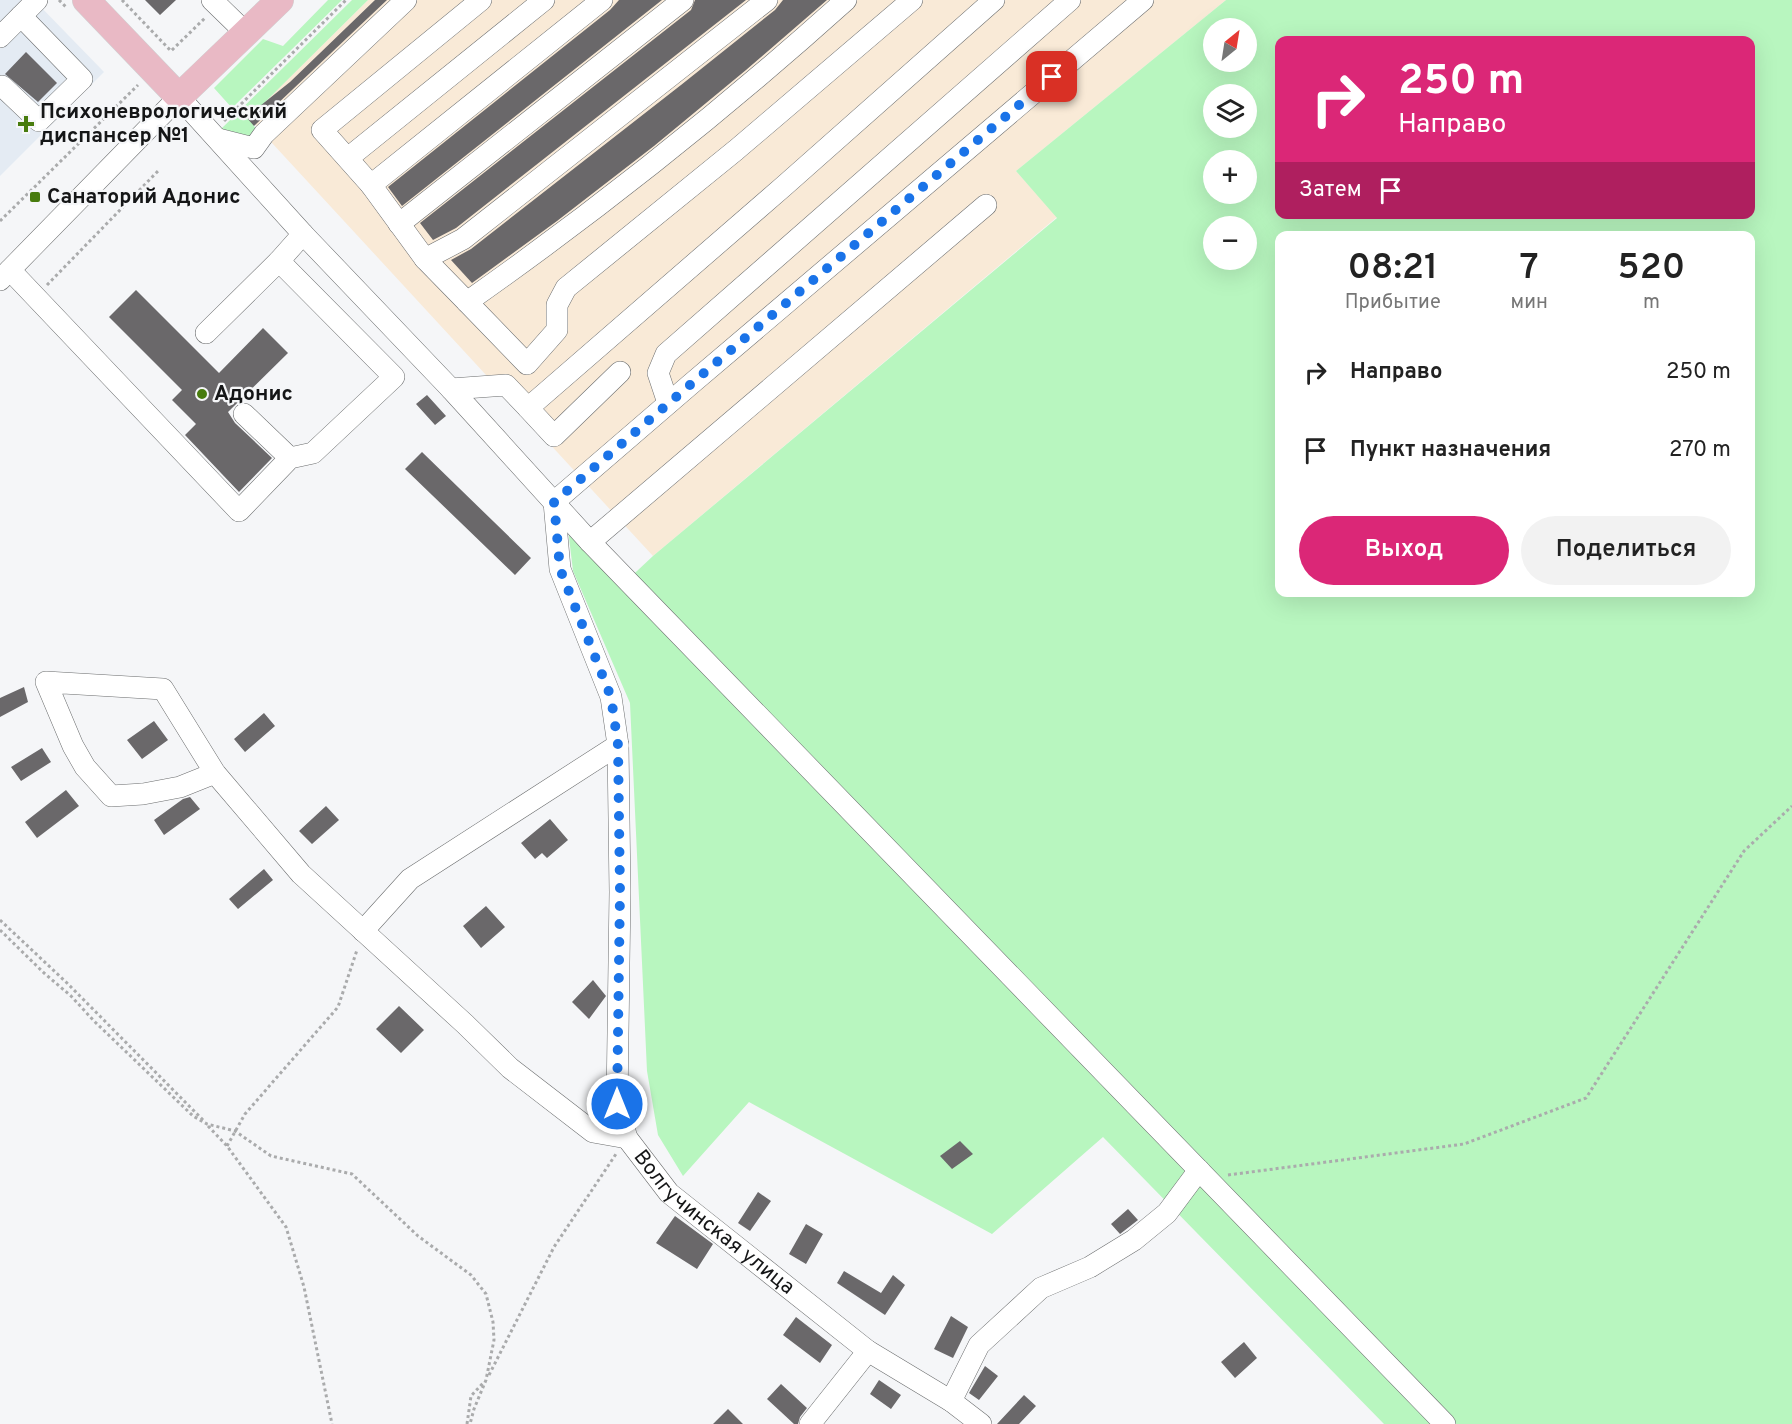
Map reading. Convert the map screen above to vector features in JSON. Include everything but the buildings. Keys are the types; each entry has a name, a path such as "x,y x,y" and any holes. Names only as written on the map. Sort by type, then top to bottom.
{"main road":[{"path":"86,0 179,97 280,0"}],"street":[{"path":"0,37 37,0"},
{"path":"215,136 254,148 264,134 406,0"},
{"path":"482,0 322,130 370,185 425,259 528,363"},
{"path":"348,158 544,0"},
{"path":"370,185 602,0"},
{"path":"399,224 683,0"},
{"path":"425,259 463,239 767,0"},
{"path":"451,389 506,385 556,330 557,305 566,288 736,150 912,0"},
{"path":"528,408 994,0"},
{"path":"668,404 658,374 666,354 1070,0"},
{"path":"554,502 1143,0"},
{"path":"467,302 522,263 713,117 839,2"},
{"path":"215,3 246,34"},
{"path":"2,86 39,121 82,79 21,16"},
{"path":"279,261 394,377 313,453 290,458 239,511 36,298 5,275 179,97 303,234 451,389 590,542 1445,1424"},
{"path":"590,542 986,205"},
{"path":"207,333 303,234"},
{"path":"506,385 554,436 620,372"},
{"path":"244,414 290,458"},
{"name":"Волгучинская улица","path":"554,502 560,569 611,697 618,745 620,892 617,1104 627,1138 669,1193 868,1351 951,1401 981,1424"},
{"path":"215,773 180,787 143,794 111,796 85,767 73,746 46,681 163,689 215,773 301,874 510,1068 592,1132 627,1138"},
{"path":"363,931 410,879 618,745"},
{"path":"951,1401 980,1345 1041,1288 1090,1267 1134,1240 1167,1213 1203,1174"},
{"path":"810,1424 868,1351"}],"path":[{"path":"122,0 171,51 215,3"},
{"path":"215,136 346,0"},
{"path":"0,221 138,85"},
{"path":"36,298 158,171"},
{"path":"1203,1174 1464,1144 1586,1098 1744,851 1792,806"},
{"path":"0,920 67,983 207,1124 227,1146 286,1227 304,1287 332,1424"},
{"path":"0,930 193,1116 207,1124 235,1131 271,1156 352,1174 418,1236 471,1275 486,1294 493,1322 494,1340 486,1380 471,1395 469,1424"},
{"path":"227,1146 245,1114 338,1007 363,931"},
{"path":"469,1424 486,1380 554,1247 627,1138"}],"shaded area":[{"name":"Психоневрологический диспансер №1","path":"0,0 34,0 104,72 0,176"},
{"path":"368,0 1226,0 1016,171 1057,217 653,556 249,118"}],"green space":[{"path":"328,0 342,0 232,108 214,88 263,39 283,46"},
{"path":"352,0 368,0 249,118 259,134 251,142 221,129"},
{"path":"1226,0 1792,0 1792,1424 1384,1424 1103,1137 992,1234 749,1102 683,1176 658,1135 647,1071 630,703 573,571 568,529 621,586 653,556 1057,218 1016,171 1203,19 1203,72 1257,72 1257,18 1204,18"}],"place":[{"name":"Психоневрологический диспансер №1","path":"26,124"},
{"name":"Санаторий Адонис","path":"35,197"},
{"name":"Адонис","path":"202,394"}],"route":[{"path":"617,1104 620,892 618,745 611,697 560,569 554,502 1052,77"}]}
